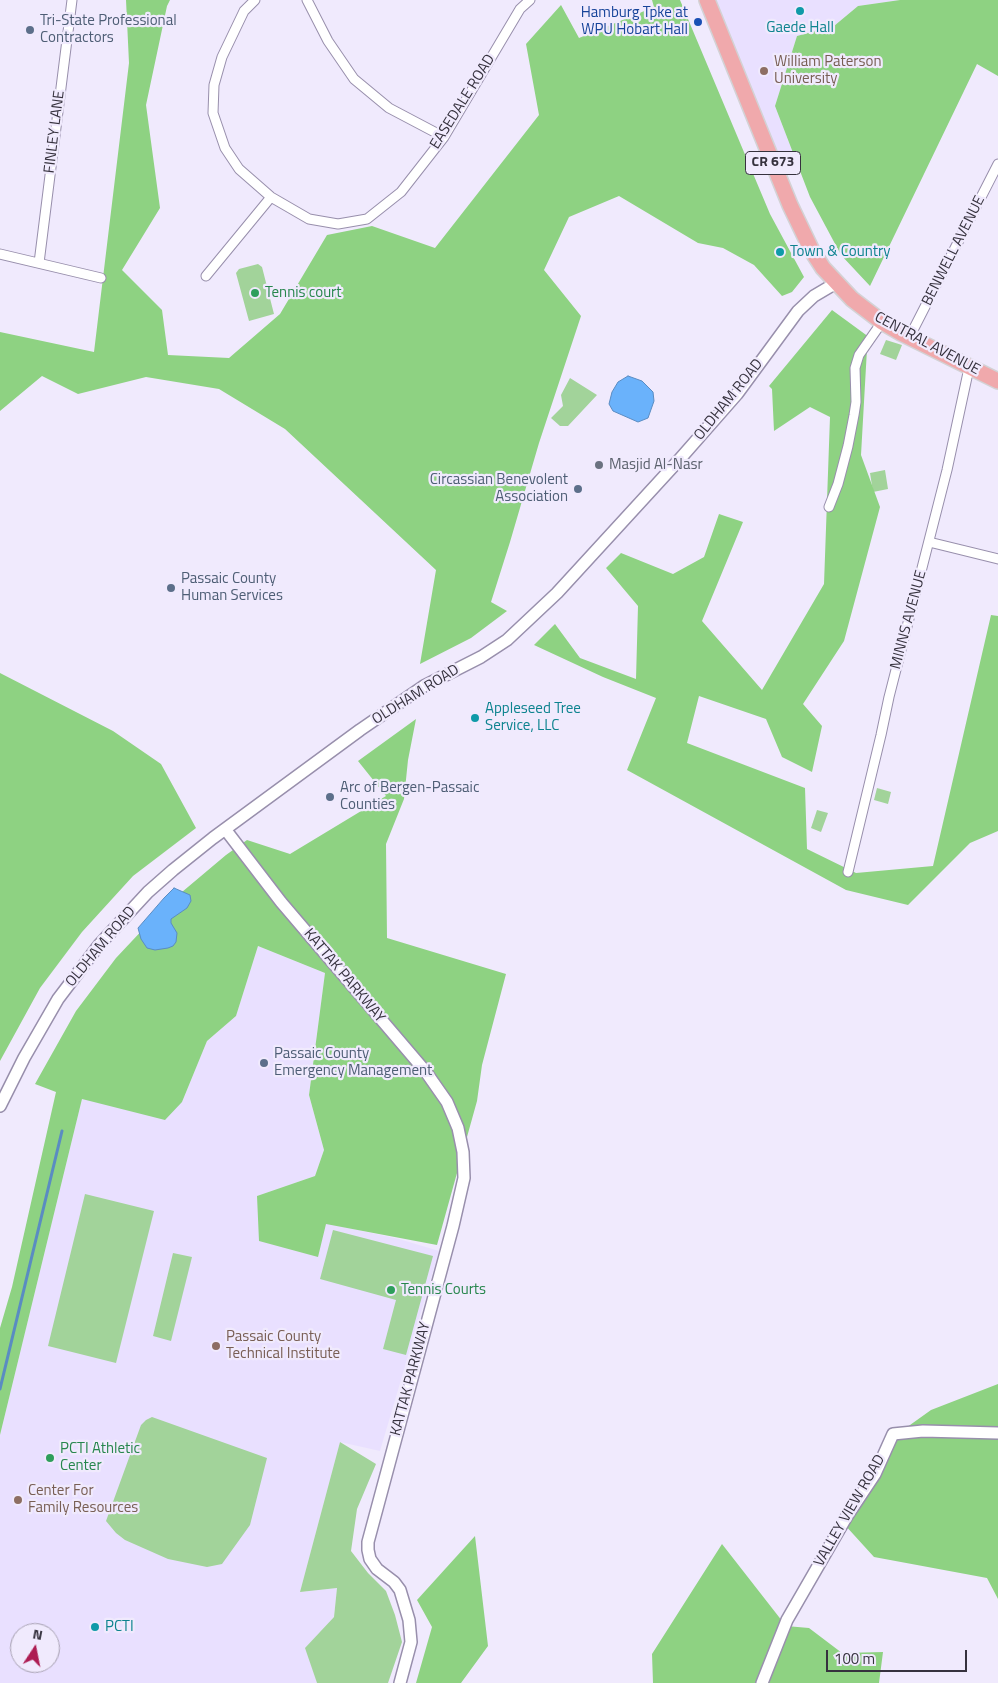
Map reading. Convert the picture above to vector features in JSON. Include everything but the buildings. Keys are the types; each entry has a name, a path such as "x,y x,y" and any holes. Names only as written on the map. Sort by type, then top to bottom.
{"main road":[{"name":"CR 673","path":"707,0 801,230 818,259 836,283"},
{"name":"CENTRAL AVENUE","path":"836,283 864,310 882,322 909,338 998,381"}],"street":[{"name":"FINLEY LANE","path":"38,263 72,0"},
{"name":"EASEDALE ROAD","path":"255,0 244,11 222,57 214,85 214,113 225,148 239,169 271,197 308,219 338,224 367,219 401,192 444,137 520,9 530,0"},
{"path":"306,0 328,41 354,79 389,108 444,137"},
{"name":"BENWELL AVENUE","path":"909,338 998,164"},
{"path":"206,276 271,197"},
{"path":"0,254 101,278"},
{"name":"OLDHAM ROAD","path":"0,1106 24,1058 58,999 99,945 148,892 225,829 360,730 424,686 482,657 507,640 557,593 685,454 736,394 798,311 814,296 836,283"},
{"path":"829,507 838,484 854,415 856,402 854,368 859,355 882,322"},
{"name":"MINNS AVENUE","path":"848,872 881,735 888,697 949,461 969,368"},
{"path":"929,542 998,559"},
{"name":"KATTAK PARKWAY","path":"225,829 281,902 426,1072 447,1102 458,1128 464,1178 453,1226 368,1542 370,1559 400,1590 409,1620 411,1636 400,1683"},
{"name":"VALLEY VIEW ROAD","path":"762,1683 787,1620 847,1516 875,1474 893,1434 922,1431 998,1433"}],"shaded area":[{"name":"William Paterson University","path":"714,0 900,0 858,6 834,26 797,36 775,106 793,153 778,158"},
{"name":"Passaic County Technical Institute","path":"258,946 325,973 309,1095 324,1150 315,1176 257,1196 326,1223 399,1239 439,1251 380,1451 340,1442 300,1592 337,1588 334,1617 306,1648 317,1683 0,1683 0,1435 82,1099 182,1102 207,1041 236,1016"}],"green space":[{"path":"126,0 170,0 167,6 146,105 160,208 122,270 162,310 168,355 229,358 280,314 327,235 372,226 435,248 539,115 526,44 561,5 579,38 654,7 652,0 680,0 770,214 804,277 792,292 782,296 754,265 723,248 698,243 619,196 569,217 544,270 581,316 539,443 491,602 507,611 471,638 420,664 436,570 285,429 219,389 146,377 78,394 42,376 0,411 0,332 94,352 129,63"},
{"path":"900,0 998,0 998,76 977,64 870,286 841,255 810,197 775,106 797,36 834,26 858,6"},
{"name":"Tennis court","path":"258,264 262,267 274,314 249,321 236,273 239,269"},
{"path":"832,310 873,340 867,349 861,455 880,507 844,641 803,704 822,726 812,772 782,757 766,719 699,696 687,743 805,788 807,849 856,873 933,866 991,615 998,616 998,831 970,843 908,905 846,890 627,770 656,698 603,677 534,645 555,624 580,658 636,679 638,606 606,568 621,553 673,574 704,557 719,514 743,522 702,621 762,690 824,584 830,417 810,407 774,431 772,389 769,386"},
{"path":"886,340 902,345 896,360 880,354"},
{"path":"570,378 597,395 568,426 560,426 551,418 563,406 561,395"},
{"path":"885,470 888,489 873,492 870,473"},
{"path":"0,673 113,731 161,764 196,828 133,876 82,932 40,988 0,1061"},
{"path":"416,719 408,760 404,799 386,844 387,938 506,974 482,1065 477,1101 437,1245 326,1224 318,1257 259,1241 257,1196 315,1176 324,1150 309,1095 325,973 258,946 236,1016 207,1041 182,1102 165,1120 82,1099 0,1435 0,1328 12,1287 56,1092 35,1084 76,1011 116,958 163,908 226,855 247,840 290,854 386,796 358,761"},
{"path":"877,788 891,792 888,804 874,800"},
{"path":"817,810 828,813 821,832 811,828"},
{"path":"85,1194 154,1211 116,1363 48,1346"},
{"name":"Tennis Courts","path":"333,1230 433,1256 406,1355 383,1349 396,1300 320,1279"},
{"path":"173,1253 192,1257 171,1341 153,1336"},
{"path":"998,1384 998,1599 987,1578 874,1557 844,1524 903,1430 931,1410"},
{"path":"152,1417 267,1458 250,1525 222,1564 207,1567 168,1559 125,1540 106,1521 141,1425"},
{"path":"340,1442 376,1464 357,1509 351,1551 368,1573 386,1591 395,1615 402,1642 388,1683 317,1683 305,1648 334,1617 337,1588 300,1592"},
{"path":"475,1536 488,1646 461,1683 416,1683 432,1627 417,1600"},
{"path":"722,1544 786,1626 809,1628 842,1653 883,1652 879,1683 653,1683 652,1654"}],"water":[{"path":"628,376 642,381 653,392 654,401 648,418 638,422 613,411 609,404 612,392 618,382"},
{"path":"174,888 190,895 191,901 187,908 171,919 171,923 177,933 176,942 168,948 155,950 147,948 141,939 138,928"}],"waterway":[{"path":"0,1389 62,1131"}],"place":[{"name":"Gaede Hall","path":"800,11"},
{"name":"Hamburg Tpke at WPU Hobart Hall","path":"698,22"},
{"name":"Tri-State Professional Contractors","path":"30,30"},
{"name":"William Paterson University","path":"764,71"},
{"name":"Town & Country","path":"780,252"},
{"name":"Tennis court","path":"255,293"},
{"name":"Masjid Al-Nasr","path":"599,465"},
{"name":"Circassian Benevolent Association","path":"578,489"},
{"name":"Passaic County Human Services","path":"171,588"},
{"name":"Appleseed Tree Service, LLC","path":"475,718"},
{"name":"Arc of Bergen-Passaic Counties","path":"330,797"},
{"name":"Passaic County Emergency Management","path":"264,1063"},
{"name":"Tennis Courts","path":"391,1290"},
{"name":"Passaic County Technical Institute","path":"216,1346"},
{"name":"PCTI Athletic Center","path":"50,1458"},
{"name":"Center For Family Resources","path":"18,1500"},
{"name":"PCTI","path":"95,1627"}]}
